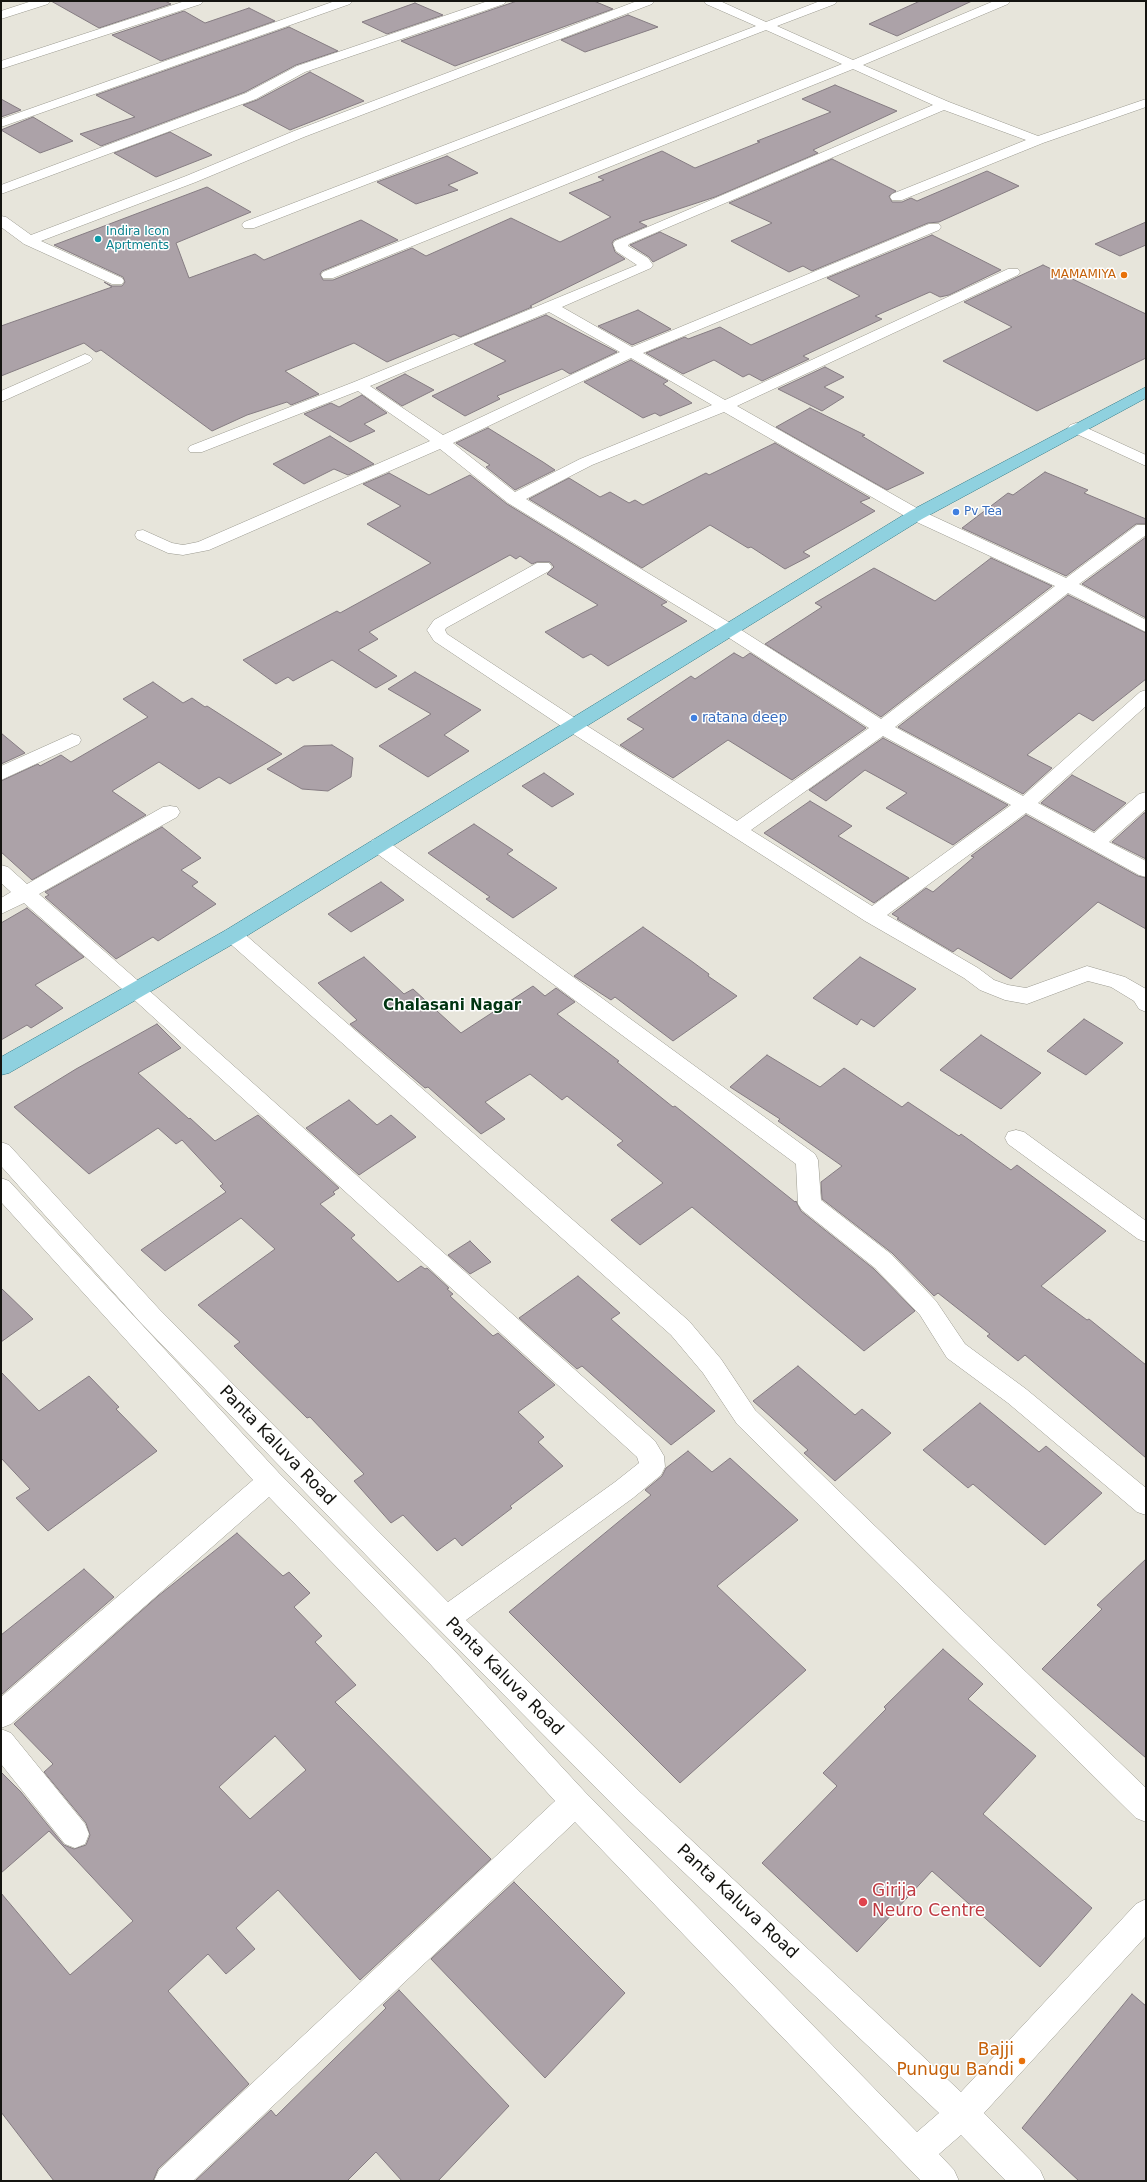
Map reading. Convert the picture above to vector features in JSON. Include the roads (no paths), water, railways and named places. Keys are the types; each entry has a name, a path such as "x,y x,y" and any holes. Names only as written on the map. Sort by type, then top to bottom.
{"main road":[{"path":"1,1067 233,935 916,515 1076,428 1146,392"}],"street":[{"path":"1,15 44,1"},
{"path":"1,65 198,1"},
{"path":"1,123 346,1"},
{"path":"1,190 251,96 301,70 500,1"},
{"path":"29,241 191,179 299,134 648,1"},
{"path":"710,1 944,105 1038,140"},
{"path":"249,225 831,1"},
{"path":"328,275 854,64 1004,1"},
{"path":"897,197 1038,140 1146,103"},
{"path":"196,450 359,385 645,267 646,265 643,261 621,248 620,244 944,105"},
{"path":"1,220 29,241 116,281"},
{"path":"143,535 168,548 183,550 203,546 442,442 632,352 934,227"},
{"path":"514,499 586,462 724,406 1013,272"},
{"path":"550,306 916,515 1067,585 1146,627"},
{"path":"1,397 85,359"},
{"path":"359,385 442,442 514,499 729,630 882,728 1146,870"},
{"path":"1076,428 1146,461"},
{"path":"736,830 882,728 1067,585 1143,529"},
{"path":"542,567 440,624 436,630 440,637 574,726 736,830 872,916 971,973 987,984 1005,992 1027,996 1087,974 1118,982 1141,996 1146,1004"},
{"path":"872,916 1024,805 1146,696"},
{"path":"1,774 72,740"},
{"path":"1096,842 1146,798"},
{"path":"1,907 170,812"},
{"path":"379,846 808,1160 810,1204 883,1261 928,1308 956,1350 1017,1396 1146,1504"},
{"path":"1,872 24,894 137,991 646,1449 650,1456 652,1467 624,1490 446,1619"},
{"path":"233,935 680,1328 712,1366 746,1417 1146,1808"},
{"path":"1016,1138 1146,1232"},
{"name":"Panta Kaluva Road","path":"1,1151 150,1316 446,1619 631,1802 962,2114 1022,2178"},
{"name":"Panta Kaluva Road","path":"1,1187 270,1482 441,1656 575,1802 943,2181"},
{"path":"1,1715 270,1482"},
{"path":"1,1742 75,1834"},
{"path":"170,2181 575,1802"},
{"path":"916,2153 962,2114 1146,1914"}],"place":[{"name":"Indira Icon Aprtments","path":"98,239"},
{"name":"MAMAMIYA","path":"1124,275"},
{"name":"Pv Tea","path":"956,512"},
{"name":"ratana deep","path":"694,718"},
{"name":"Girija Neuro Centre","path":"863,1902"},
{"name":"Bajji Punugu Bandi","path":"1022,2061"}],"district":[{"name":"Chalasani Nagar","path":"452,1006"}]}
